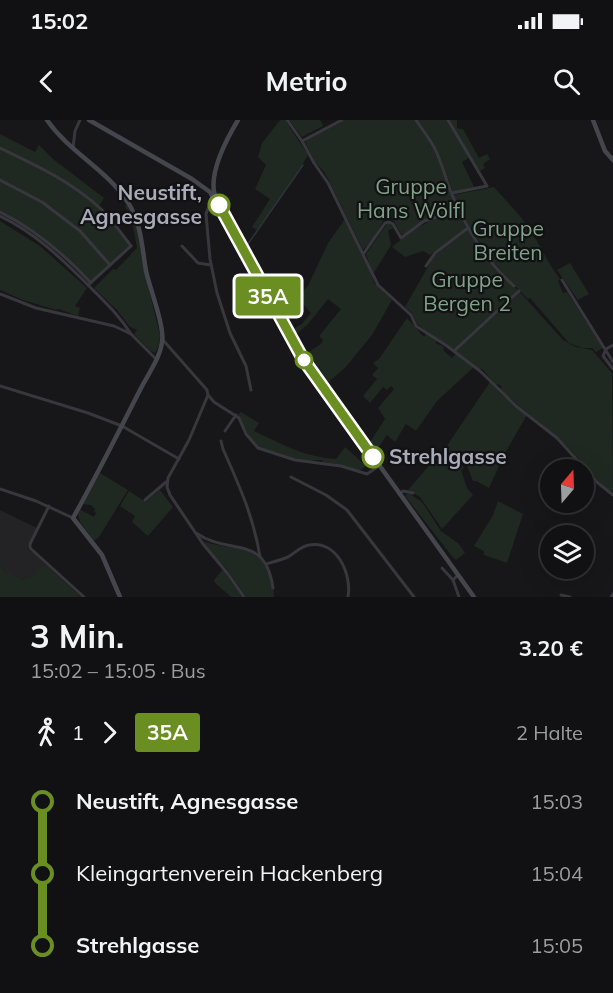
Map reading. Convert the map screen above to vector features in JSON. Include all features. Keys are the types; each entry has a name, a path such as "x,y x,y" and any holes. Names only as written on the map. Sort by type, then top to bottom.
{"main road":[{"path":"47,120 64,141 113,184 130,206 139,228 163,340 156,359 73,518 102,555 120,597"},
{"path":"88,120 192,179 208,184 303,359 474,597"},
{"path":"212,191 206,190 208,184 216,172 228,139 238,120"},
{"path":"593,120 605,151 613,160"}],"street":[{"path":"73,148 75,131 81,120"},
{"path":"287,120 327,179 374,279 381,288 411,315 416,326 480,371 516,406 557,438 598,483 613,495"},
{"path":"302,141 342,120"},
{"path":"416,120 433,146 468,228 514,286"},
{"path":"448,120 487,186 452,194"},
{"path":"0,148 52,174 78,191 104,212 131,246 90,284"},
{"path":"0,180 42,202 80,231 110,265"},
{"path":"216,200 209,206 206,214 211,265 228,327 246,366 251,390"},
{"path":"363,254 386,223 393,224 401,238 424,221 459,210"},
{"path":"0,214 26,226 64,254 116,313 131,334 156,359"},
{"path":"426,266 435,253 468,228"},
{"path":"182,246 198,262 211,265"},
{"path":"562,280 613,362"},
{"path":"454,351 519,291"},
{"path":"0,294 36,308 114,326 131,334"},
{"path":"163,340 207,390 213,402 236,416 249,439 258,448 295,460 341,466 367,474 379,466"},
{"path":"613,345 606,349 603,356 613,369"},
{"path":"0,386 122,426 179,459"},
{"path":"145,500 166,482 192,434 208,395"},
{"path":"225,431 236,416"},
{"path":"221,441 253,521 260,557"},
{"path":"291,477 326,495 347,510 414,597"},
{"path":"166,482 170,495 195,532 244,597"},
{"path":"0,489 49,506 73,518"},
{"path":"399,494 403,491 413,493"},
{"path":"49,506 30,548 84,597"},
{"path":"195,532 215,543 243,547 260,557 271,575 273,588"},
{"path":"266,564 288,557 302,547 310,545 328,550 345,567 349,582 348,597"},
{"path":"442,568 453,580 459,597"},
{"path":"453,580 458,575"},
{"path":"561,595 570,597"}],"shaded area":[{"path":"0,510 37,528 27,549 45,564 34,577 27,581 8,575 0,564"}],"green space":[{"path":"280,120 285,120 308,155 257,230 252,227 270,199 255,189 266,165 258,157 262,143"},
{"path":"289,120 320,120 323,126 302,137"},
{"name":"Gruppe Hans Wölfl","path":"345,120 457,120 457,128 463,129 479,158 487,154 490,159 483,164 485,168 480,171 470,157 462,162 474,187 453,192 439,154 453,200 466,228 430,255 423,251 405,257 392,247 412,231 442,214 422,221 401,234 391,216 387,214 374,238 363,250 325,173 315,162 305,142"},
{"path":"0,134 35,152 39,145 53,159 104,198 99,206 133,246 92,284 49,245 0,212"},
{"name":"Gruppe Breiten","path":"494,187 528,227 560,279 558,281 563,293 567,292 603,348 596,352 592,348 582,348 569,343 530,298 528,299 509,280 470,229 453,195"},
{"path":"127,205 138,230 143,266 160,335 155,353 134,334 137,330 130,327 117,310 94,288 113,269 116,270 137,248 133,226 125,206"},
{"path":"345,219 368,265 374,283 392,300 372,335 345,368 327,383 307,353 321,344 323,340 319,336 341,309 328,299 308,324 296,334 293,329 302,324 311,313 297,297 308,286 328,243"},
{"path":"0,221 40,246 87,288 75,306 80,308 78,316 23,300 0,290"},
{"path":"387,224 394,228 388,230 391,245 373,274 366,254"},
{"name":"Gruppe Bergen 2","path":"469,229 505,279 519,291 563,340 576,347 592,350 612,373 613,491 610,493 594,476 594,459 578,459 551,432 507,396 500,389 502,387 496,385 482,369 473,368 437,401 416,431 406,424 395,442 387,435 376,451 370,442 385,419 378,408 394,389 391,386 387,390 383,387 370,403 363,396 377,379 372,375 378,368 373,363 379,359 407,318 424,337 426,334 437,341 435,343 443,346 444,351 452,358 456,354 417,324 412,313 405,307 434,256"},
{"path":"570,263 589,294 578,300 557,270"},
{"path":"490,382 527,415 505,453 489,488 473,481 465,461 444,450"},
{"path":"241,412 259,423 254,431 284,445 314,456 336,459 345,447 366,466 359,471 322,460 299,461 258,447 248,436 238,415"},
{"path":"441,452 460,462 464,468 461,470 467,488 473,495 442,529 420,497 408,490"},
{"path":"100,473 128,490 99,537 94,541 80,522 78,514 82,507 81,510 94,517 95,509 91,505 83,504"},
{"path":"160,490 173,507 148,536 132,522 135,516 120,506 129,491 146,502"},
{"path":"407,494 422,502 441,531 459,544 465,553 456,560 451,555 405,496"},
{"path":"498,501 523,514 507,563 484,555 484,551 474,546 493,515"},
{"path":"203,541 241,549 257,557 269,574 274,597 246,597"},
{"path":"0,564 7,574 8,572 23,580 34,576 45,564 81,597 0,597"},
{"path":"223,569 242,597 231,597 215,583 214,580"}],"waterway":[{"path":"248,244 303,165"}],"bus line":[{"name":"35A","path":"219,205 303,359 373,457"}],"place":[{"name":"Neustift, Agnesgasse","path":"219,205"},
{"name":"Strehlgasse","path":"373,457"}]}
